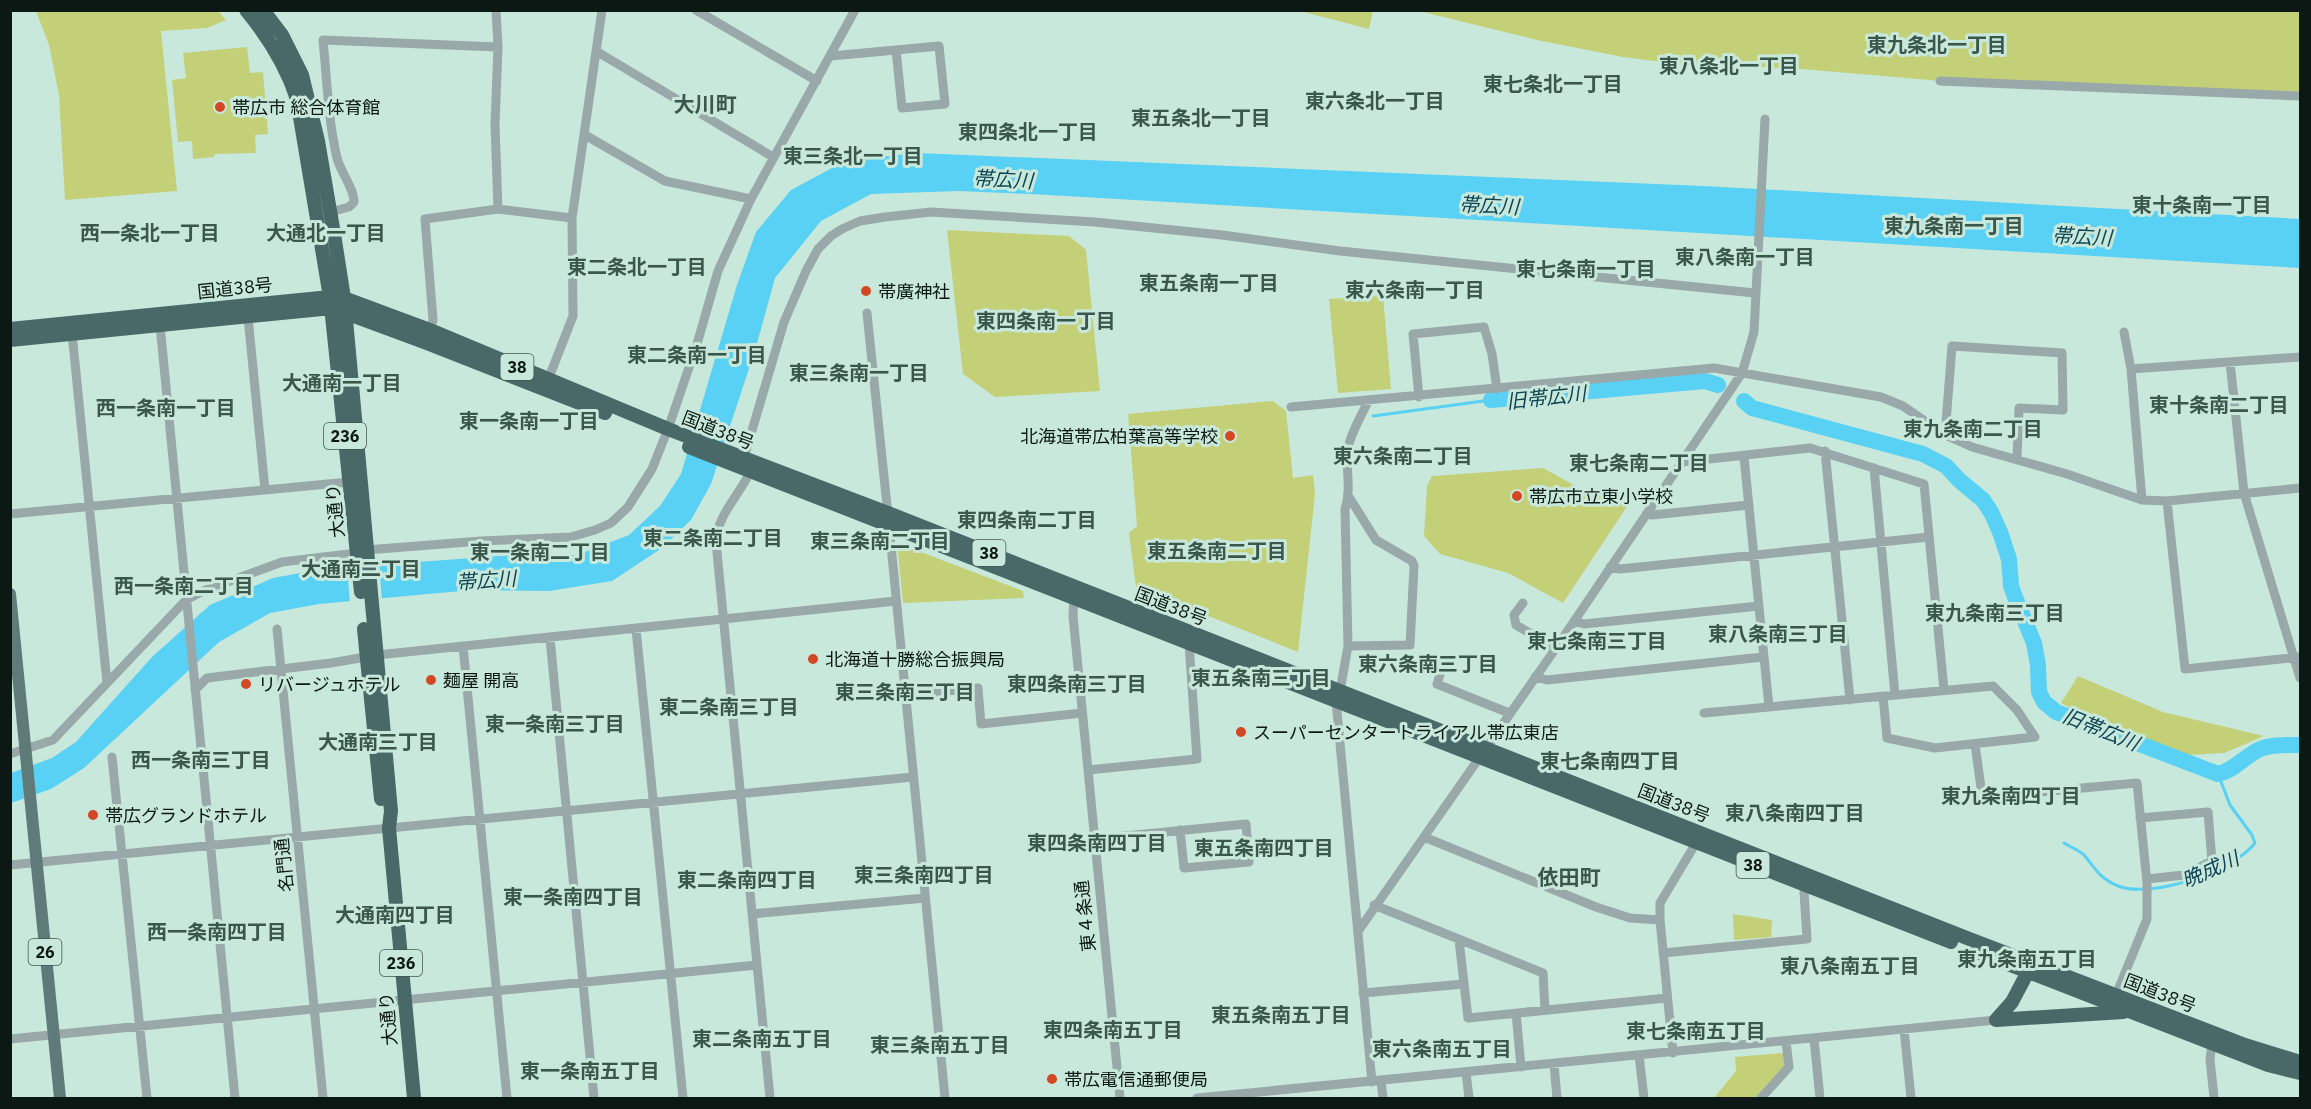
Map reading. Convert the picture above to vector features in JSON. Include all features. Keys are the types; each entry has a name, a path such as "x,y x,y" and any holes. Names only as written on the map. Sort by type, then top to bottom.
{"highway":[{"path":"246,10 278,53 297,99 338,304"},
{"path":"263,10 282,35 302,75 318,141 330,212 338,304"},
{"name":"国道38号","path":"10,329 338,304 430,330 670,435"},
{"name":"国道38号","path":"10,340 248,317 338,304 1481,752 1972,940 2128,1012 2268,1065 2301,1073"},
{"name":"大通り","path":"338,304 350,482 362,557"},
{"name":"大通り","path":"338,304 367,608 382,812 388,828 414,1098"},
{"name":"国道38号","path":"1074,592 1189,643 1338,696"},
{"name":"国道38号","path":"1481,752 1696,843 1807,886 2030,967 2116,995 2245,1045 2301,1062"},
{"path":"1996,1020 2012,1002 2030,967"},
{"path":"1996,1020 2128,1012"}],"main road":[{"name":"26","path":"10,594 60,1098"}],"street":[{"path":"496,10 498,47 495,124 498,209"},
{"path":"548,380 573,316 572,218 602,10"},
{"path":"696,10 817,81"},
{"path":"10,754 26,753 52,740 186,600 203,591 282,562 362,557 481,541 571,537 611,523 628,507 670,435 718,272 751,199 855,10"},
{"path":"330,212 349,207 354,202 354,195 344,179 337,158 323,40 498,47"},
{"path":"831,56 939,46 945,104 902,108 896,50"},
{"path":"596,51 773,157"},
{"path":"1940,81 2301,96"},
{"path":"1359,930 1374,905 1556,648 1742,373 1754,332 1765,119"},
{"path":"585,135 665,181 751,199"},
{"path":"430,330 434,320 425,219 498,209 572,218"},
{"path":"770,1098 722,619 716,531 744,486 747,465 784,322 818,249 831,236 860,221 931,212 1095,222 1222,235 1340,251 1755,290"},
{"path":"867,313 945,1098"},
{"path":"248,317 265,490"},
{"path":"159,325 235,1098"},
{"path":"1419,397 1413,334 1484,327 1492,354 1497,389"},
{"path":"2124,332 2131,369 2142,500"},
{"path":"72,333 107,683"},
{"path":"1945,435 1952,346 2062,353 2063,410 2019,408 2017,458"},
{"path":"2131,369 2301,357"},
{"path":"2230,362 2244,493 2297,657 2301,678"},
{"path":"1291,407 1714,368 1881,397 1903,406 1945,435 1972,447 2017,458 2142,500 2167,501 2301,488"},
{"path":"1368,400 1349,445 1349,497 1345,509 1348,646 1338,696 1363,993 1377,1081 1383,1098"},
{"path":"1682,462 1810,448 1924,484 1944,690"},
{"path":"1825,452 1850,700"},
{"path":"1744,457 1768,707"},
{"path":"1874,468 1895,695"},
{"path":"10,514 350,482"},
{"path":"1348,646 1410,645 1414,566 1412,561 1376,540 1349,497"},
{"path":"2167,501 2185,669 2297,657"},
{"path":"1647,513 1652,515 1749,505"},
{"path":"1610,567 1620,569 1929,537"},
{"name":"東４条通","path":"1074,592 1082,713 1120,1098"},
{"path":"195,690 207,678 281,670 371,656 896,601"},
{"path":"1523,603 1514,615 1516,625 1556,648"},
{"path":"1574,621 1584,624 1759,606"},
{"name":"名門通","path":"277,629 323,1098"},
{"path":"636,629 682,1098"},
{"path":"550,638 594,1098"},
{"path":"1088,770 1197,759 1189,643"},
{"path":"463,646 507,1098"},
{"path":"1535,677 1547,680 1763,657"},
{"path":"1443,665 1437,684 1509,713"},
{"path":"1704,713 1850,700 1883,696 1944,690 1993,686 2017,710 2035,737 1935,748 1887,738 1883,696"},
{"path":"904,695 978,688 981,724 1082,713"},
{"path":"1975,744 1981,788 1995,796 2137,783 2149,898 2147,919 2116,995"},
{"path":"112,757 124,854 147,1098"},
{"path":"10,865 913,777"},
{"path":"2140,818 2208,812 2212,861 2184,875 2147,881"},
{"path":"1095,839 1180,830 1246,824 1249,862 1184,868 1180,830"},
{"path":"1424,837 1596,907 1630,918 1660,920"},
{"path":"1673,1053 1660,903 1696,843"},
{"path":"1663,953 1807,939 1804,892 1807,886"},
{"path":"752,914 925,898"},
{"path":"1374,905 1543,973 1545,1010"},
{"path":"1459,940 1468,1018 1667,998"},
{"path":"10,1039 757,965"},
{"path":"1363,993 1464,984"},
{"path":"1516,1013 1521,1067"},
{"path":"1197,1098 1293,1094 1377,1081 1996,1020"},
{"path":"1904,1029 1911,1098"},
{"path":"1814,1039 1820,1098"},
{"path":"1761,1098 1789,1067 1786,1041"},
{"path":"2212,1044 2210,1059 2214,1098"},
{"path":"1640,1055 1644,1098"},
{"path":"1554,1064 1557,1098"},
{"path":"1466,1072 1469,1098"}],"green space":[{"path":"36,11 218,11 226,20 207,28 161,31 177,191 65,200 59,95 49,45"},
{"path":"1300,11 1373,11 1369,29"},
{"path":"1419,11 2300,11 2300,96 1940,81 1802,69 1662,62 1623,57 1537,40"},
{"name":"帯広市 総合体育館","path":"247,47 250,73 263,72 268,134 255,135 256,153 215,154 214,157 193,159 192,141 178,142 172,80 186,78 183,53"},
{"path":"947,230 1069,236 1086,250 1100,391 995,397 963,374"},
{"path":"1383,295 1391,389 1338,393 1329,299"},
{"path":"1273,401 1286,411 1293,478 1313,475 1315,494 1298,652 1136,587 1129,533 1137,526 1128,414"},
{"path":"1543,468 1590,494 1638,490 1563,603 1508,573 1440,554 1424,536 1427,486 1432,476"},
{"path":"897,543 1023,591 1024,598 903,603"},
{"path":"2078,676 2163,712 2264,736 2224,753 2187,755 2087,717 2061,703"},
{"path":"1733,914 1772,920 1771,937 1734,940"},
{"path":"1784,1053 1784,1067 1755,1098 1714,1098 1736,1071 1735,1057"}],"water":[{"name":"帯広川","path":"918,153 1704,186 2300,219 2300,268 1031,194 959,191 871,194 821,221 775,278 756,347 711,484 691,520 662,548 612,581 549,591 472,590 319,604 270,613 219,642 84,768 51,789 11,803 11,773 52,758 76,742 152,657 210,605 273,578 322,569 515,555 577,555 629,535 660,506 681,474 737,285 756,232 791,190 847,160"}],"pier":[{"path":"379,562 382,601 350,604 347,565"}],"waterway":[{"name":"旧帯広川","path":"1491,400 1705,381 1718,385"},
{"name":"旧帯広川","path":"1373,416 1491,400"},
{"name":"旧帯広川","path":"1744,401 1752,408 1923,454 1946,466 1983,500 2000,532 2009,559 2011,586 2034,643 2039,692 2044,702 2056,712 2218,774 2263,748 2277,745 2300,745"},
{"name":"晩成川","path":"2064,843 2082,853 2106,880 2118,886 2133,889 2151,889 2171,885 2211,872 2230,863 2255,843 2252,835 2230,805 2218,774"}],"place":[{"name":"帯広市 総合体育館","path":"220,107"},
{"name":"帯廣神社","path":"866,291"},
{"name":"北海道帯広柏葉高等学校","path":"1230,436"},
{"name":"帯広市立東小学校","path":"1517,496"},
{"name":"北海道十勝総合振興局","path":"813,659"},
{"name":"麺屋 開高","path":"431,680"},
{"name":"リバージュホテル","path":"246,684"},
{"name":"スーパーセンタートライアル帯広東店","path":"1241,732"},
{"name":"帯広グランドホテル","path":"93,815"},
{"name":"帯広電信通郵便局","path":"1052,1079"}],"district":[{"name":"東九条北一丁目","path":"1937,44"},
{"name":"東八条北一丁目","path":"1729,65"},
{"name":"東七条北一丁目","path":"1553,83"},
{"name":"東六条北一丁目","path":"1375,100"},
{"name":"大川町","path":"705,104"},
{"name":"東五条北一丁目","path":"1201,117"},
{"name":"東四条北一丁目","path":"1028,131"},
{"name":"東三条北一丁目","path":"853,155"},
{"name":"東十条南一丁目","path":"2202,204"},
{"name":"東九条南一丁目","path":"1954,225"},
{"name":"西一条北一丁目","path":"150,232"},
{"name":"大通北一丁目","path":"326,232"},
{"name":"東八条南一丁目","path":"1745,256"},
{"name":"東二条北一丁目","path":"637,266"},
{"name":"東七条南一丁目","path":"1586,268"},
{"name":"東五条南一丁目","path":"1209,282"},
{"name":"東六条南一丁目","path":"1415,289"},
{"name":"東四条南一丁目","path":"1046,320"},
{"name":"東二条南一丁目","path":"697,354"},
{"name":"東三条南一丁目","path":"859,372"},
{"name":"大通南一丁目","path":"342,382"},
{"name":"東十条南二丁目","path":"2219,404"},
{"name":"西一条南一丁目","path":"166,407"},
{"name":"東一条南一丁目","path":"529,420"},
{"name":"東九条南二丁目","path":"1973,428"},
{"name":"東六条南二丁目","path":"1403,455"},
{"name":"東七条南二丁目","path":"1639,462"},
{"name":"東四条南二丁目","path":"1027,519"},
{"name":"東二条南二丁目","path":"713,537"},
{"name":"東三条南二丁目","path":"880,540"},
{"name":"東五条南二丁目","path":"1217,550"},
{"name":"東一条南二丁目","path":"540,551"},
{"name":"大通南二丁目","path":"361,568"},
{"name":"西一条南二丁目","path":"184,585"},
{"name":"東九条南三丁目","path":"1995,612"},
{"name":"東八条南三丁目","path":"1778,633"},
{"name":"東七条南三丁目","path":"1597,640"},
{"name":"東六条南三丁目","path":"1428,663"},
{"name":"東五条南三丁目","path":"1261,677"},
{"name":"東四条南三丁目","path":"1077,683"},
{"name":"東三条南三丁目","path":"905,691"},
{"name":"東二条南三丁目","path":"729,706"},
{"name":"東一条南三丁目","path":"555,723"},
{"name":"大通南三丁目","path":"378,741"},
{"name":"西一条南三丁目","path":"201,759"},
{"name":"東七条南四丁目","path":"1610,760"},
{"name":"東九条南四丁目","path":"2011,795"},
{"name":"東八条南四丁目","path":"1795,812"},
{"name":"東四条南四丁目","path":"1097,842"},
{"name":"東五条南四丁目","path":"1264,847"},
{"name":"東三条南四丁目","path":"924,874"},
{"name":"依田町","path":"1569,877"},
{"name":"東二条南四丁目","path":"747,879"},
{"name":"東一条南四丁目","path":"573,896"},
{"name":"大通南四丁目","path":"395,914"},
{"name":"西一条南四丁目","path":"217,931"},
{"name":"東九条南五丁目","path":"2027,958"},
{"name":"東八条南五丁目","path":"1850,965"},
{"name":"東五条南五丁目","path":"1281,1014"},
{"name":"東四条南五丁目","path":"1113,1029"},
{"name":"東七条南五丁目","path":"1696,1030"},
{"name":"東二条南五丁目","path":"762,1038"},
{"name":"東三条南五丁目","path":"940,1044"},
{"name":"東六条南五丁目","path":"1442,1048"},
{"name":"東一条南五丁目","path":"590,1070"}]}
